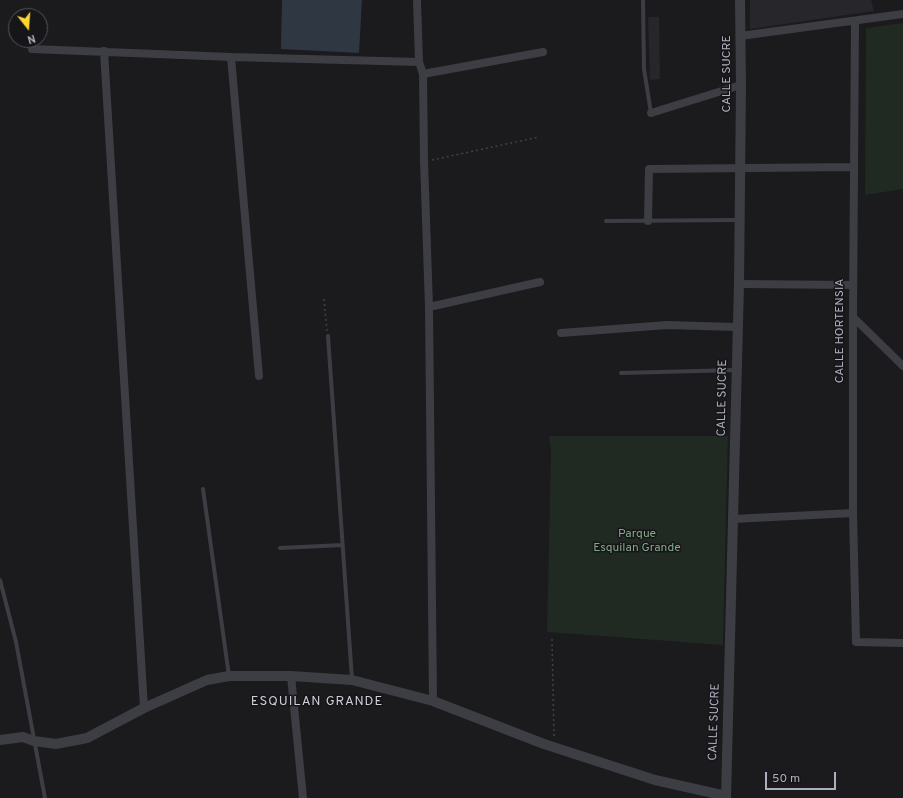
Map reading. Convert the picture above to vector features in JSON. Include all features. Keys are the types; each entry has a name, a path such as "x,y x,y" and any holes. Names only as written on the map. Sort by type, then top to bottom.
{"street":[{"path":"417,0 419,62 423,74 424,161 429,307 433,701"},
{"name":"CALLE SUCRE","path":"727,797 740,168 740,0"},
{"path":"740,36 903,14"},
{"name":"CALLE HORTENSIA","path":"855,20 853,513 856,642 903,643"},
{"path":"32,49 231,57 419,62"},
{"path":"104,51 144,708"},
{"path":"423,74 543,52"},
{"path":"231,57 259,376"},
{"path":"650,113 741,85"},
{"path":"648,221 649,169 854,168"},
{"path":"429,307 540,282"},
{"path":"738,284 853,285"},
{"path":"853,317 903,366"},
{"path":"561,333 667,325 737,327"},
{"path":"733,519 853,513"},
{"path":"0,740 23,737 34,741 56,744 87,738 144,708 207,680 229,676 291,676 352,680 433,701 554,748 654,780 727,797"},
{"path":"291,676 303,798"}],"lane":[{"path":"644,0 644,69 650,113"},
{"path":"606,221 739,220"},
{"path":"328,336 352,680"},
{"path":"622,373 736,370"},
{"path":"203,489 229,676"},
{"path":"280,548 343,545"},
{"path":"0,580 16,642 45,798"}],"path":[{"path":"424,161 539,137"},
{"path":"324,299 328,336"},
{"path":"552,639 554,748"}],"shaded area":[{"path":"750,0 871,0 874,11 750,29"},
{"path":"648,17 659,17 660,79 650,80"}],"green space":[{"path":"903,23 903,189 865,195 866,28"},
{"name":"Parque Esquilan Grande","path":"549,436 728,436 723,645 547,632 551,452"}],"water":[{"path":"282,0 362,0 359,53 281,49"}],"district":[{"name":"ESQUILAN GRANDE","path":"317,702"}]}
